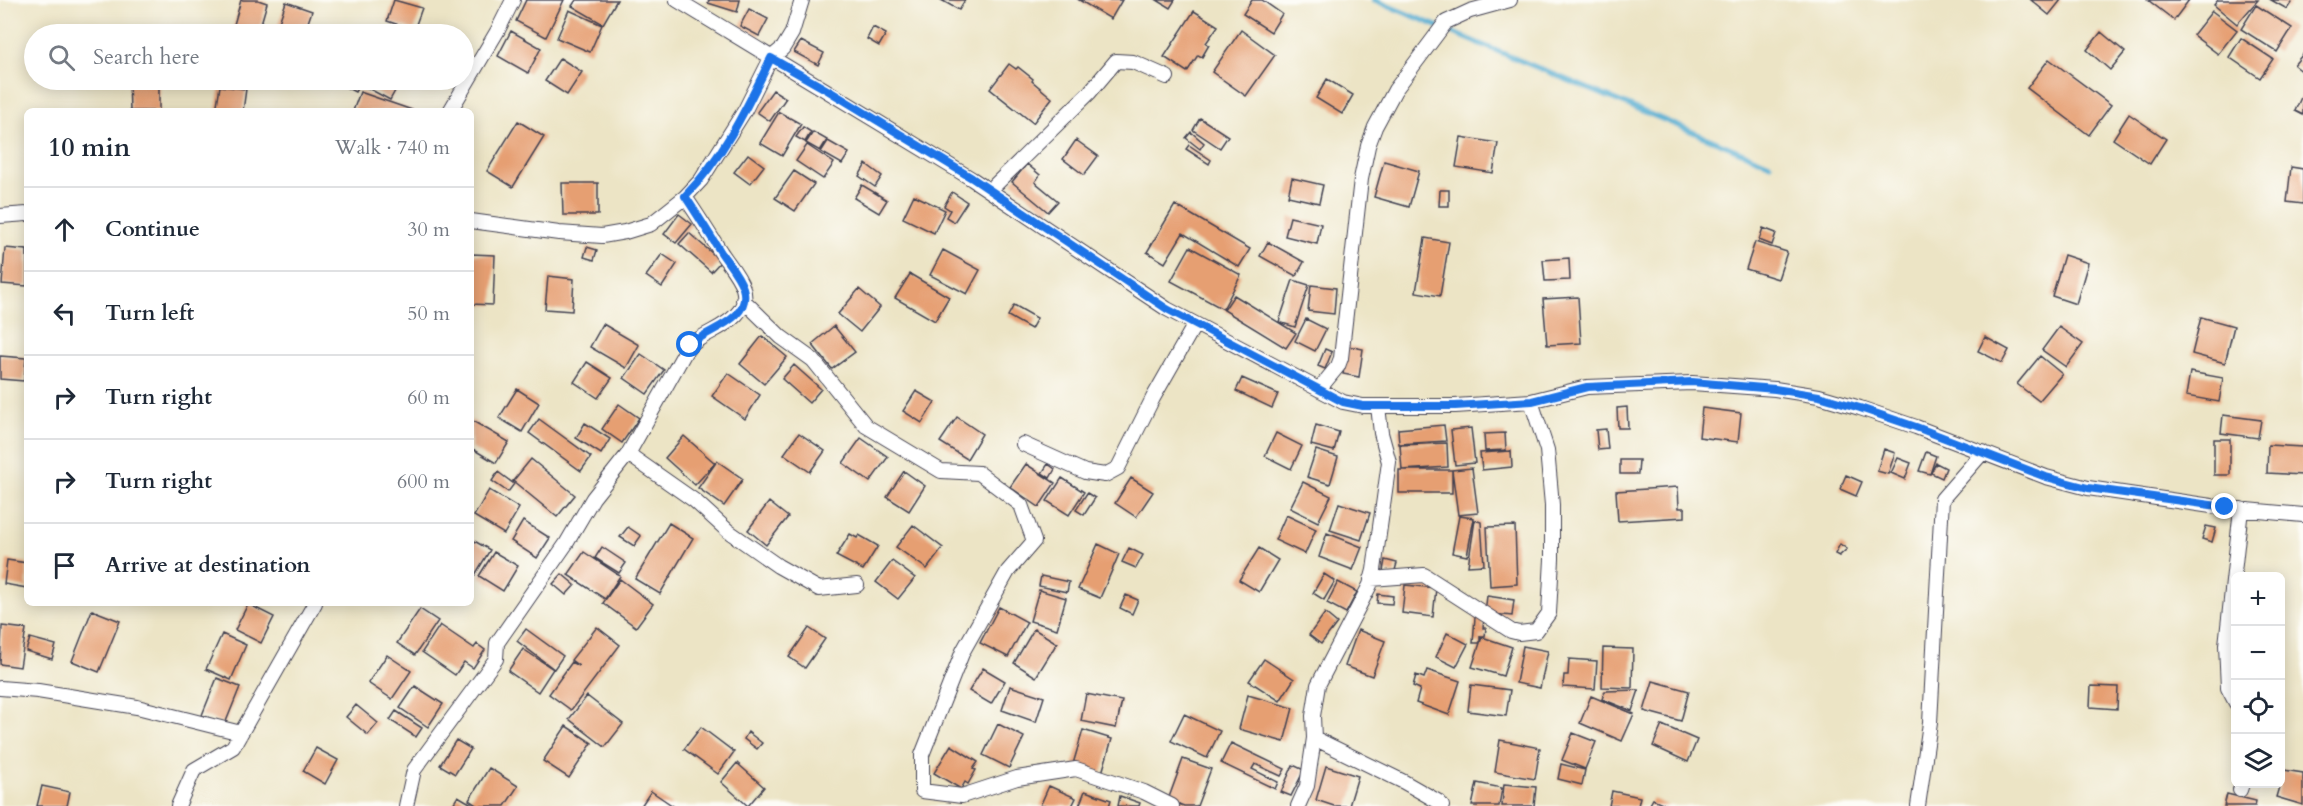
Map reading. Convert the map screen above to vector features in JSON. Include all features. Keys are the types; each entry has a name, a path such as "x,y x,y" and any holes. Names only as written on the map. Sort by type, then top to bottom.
{"street":[{"path":"474,70 513,0"},
{"path":"677,0 990,190 1167,309 1343,402 1363,406 1455,406 1532,401 1587,387 1692,382 1775,389 1819,396 1860,408 2046,477 2088,488 2303,515"},
{"path":"474,220 559,233 602,236 651,224 701,180 745,110 771,58 783,48 792,33 802,0"},
{"path":"1320,390 1338,366 1341,358 1361,179 1368,146 1375,127 1395,90 1446,22 1470,11 1510,0"},
{"path":"990,190 1089,93 1116,61 1133,62 1167,77"},
{"path":"452,108 462,90"},
{"path":"406,806 414,770 496,659 497,644 566,544 593,498 628,454 690,345 735,317 741,309 743,287 739,274 721,252 685,196"},
{"path":"0,216 24,214"},
{"path":"743,300 781,338 813,360 866,426 941,471 979,473 1021,505 1034,541 1008,571 963,651 922,755 922,791 962,796 1017,778 1076,770 1144,792 1172,806"},
{"path":"1023,444 1085,472 1105,475 1118,468 1153,398 1195,324"},
{"path":"1371,579 1424,574 1511,631 1519,633 1536,631 1549,613 1552,505 1547,450 1532,401"},
{"path":"1298,806 1307,786 1318,685 1371,579 1389,462 1381,433 1378,406"},
{"path":"1917,806 1930,723 1942,499 1983,452"},
{"path":"628,454 695,501 728,531 778,566 819,589 857,585"},
{"path":"2231,694 2228,688 2226,645 2241,509"},
{"path":"178,806 194,770 233,747 313,606"},
{"path":"0,688 137,707 241,733"},
{"path":"1314,738 1404,782 1442,806"}],"building":[{"path":"241,0 258,0 267,3 261,24 234,24"},
{"path":"394,0 422,8 416,24 396,24 387,21"},
{"path":"526,0 564,0 546,37 516,21"},
{"path":"576,0 617,0 603,24 572,6"},
{"path":"709,0 740,0 737,12 708,3"},
{"path":"941,0 965,0 959,10"},
{"path":"1079,0 1122,0 1111,19"},
{"path":"1157,0 1175,0 1170,8"},
{"path":"1252,0 1262,0 1282,14 1271,32 1243,14"},
{"path":"2031,0 2061,0 2049,15"},
{"path":"2148,0 2189,0 2174,20"},
{"path":"2218,0 2258,0 2237,24 2214,5"},
{"path":"2271,0 2293,0 2287,9"},
{"path":"286,2 312,11 307,24 278,24"},
{"path":"2256,5 2292,28 2277,52 2241,29"},
{"path":"749,9 768,19 759,36 740,26"},
{"path":"569,10 602,25 590,52 557,38"},
{"path":"1194,11 1218,26 1206,43 1209,45 1202,57 1198,55 1187,72 1164,57"},
{"path":"2212,11 2237,30 2218,54 2193,35"},
{"path":"873,27 886,34 879,46 867,39"},
{"path":"1241,30 1275,55 1246,96 1212,72"},
{"path":"511,31 541,48 528,73 498,56"},
{"path":"2101,32 2125,52 2110,70 2087,50"},
{"path":"2241,38 2273,59 2260,78 2229,57"},
{"path":"801,41 824,53 818,65 794,52"},
{"path":"2303,54 2303,72 2294,65"},
{"path":"560,58 582,72 567,95 545,81"},
{"path":"2049,59 2111,105 2089,135 2027,88"},
{"path":"1009,64 1016,69 1018,67 1052,98 1033,123 990,89"},
{"path":"1327,79 1353,95 1342,114 1316,98"},
{"path":"129,90 159,90 159,108 130,108"},
{"path":"219,90 246,90 243,108 216,108"},
{"path":"371,90 396,90 390,100"},
{"path":"773,90 786,98 770,121 757,112"},
{"path":"360,92 406,108 354,108"},
{"path":"2303,93 2303,115 2295,111"},
{"path":"779,112 801,124 782,156 760,143"},
{"path":"2129,114 2166,139 2150,164 2113,139"},
{"path":"1200,118 1228,136 1220,148 1193,130"},
{"path":"518,121 544,137 513,187 487,171"},
{"path":"803,127 811,132 805,142 796,137"},
{"path":"813,132 827,140 820,151 806,143"},
{"path":"1191,132 1204,143 1200,149 1186,138"},
{"path":"1461,137 1498,143 1493,173 1456,167"},
{"path":"1076,140 1098,156 1084,175 1063,159"},
{"path":"828,141 849,153 842,164 821,152"},
{"path":"807,145 834,163 823,179 796,161"},
{"path":"1189,145 1211,160 1209,164 1186,149"},
{"path":"748,154 764,166 750,184 734,172"},
{"path":"1384,161 1419,171 1409,207 1374,197"},
{"path":"866,164 882,176 875,187 859,176"},
{"path":"1027,164 1040,175 1035,182 1058,201 1048,212 1012,182"},
{"path":"2291,167 2303,169 2303,204 2287,202"},
{"path":"794,171 814,184 795,211 775,198"},
{"path":"1292,178 1323,185 1319,203 1288,196"},
{"path":"562,183 598,183 598,215 563,215"},
{"path":"862,185 887,200 879,213 854,198"},
{"path":"1440,190 1449,190 1449,206 1439,206"},
{"path":"952,192 967,202 954,222 946,217 950,210 944,206"},
{"path":"914,195 945,210 934,233 903,218"},
{"path":"1175,205 1250,249 1239,267 1183,233 1165,263 1147,252"},
{"path":"679,214 692,224 676,243 664,234"},
{"path":"1290,217 1321,224 1317,244 1285,236"},
{"path":"1763,228 1776,233 1772,245 1759,240"},
{"path":"689,233 721,261 711,272 679,244"},
{"path":"1425,238 1449,242 1440,296 1416,292"},
{"path":"1268,242 1304,262 1296,276 1260,256"},
{"path":"1755,242 1787,252 1778,279 1746,269"},
{"path":"587,247 597,250 594,260 584,257"},
{"path":"1190,247 1241,275 1223,309 1171,281"},
{"path":"5,248 24,250 24,286 2,284"},
{"path":"943,250 980,270 967,294 930,275"},
{"path":"474,254 495,255 493,305 474,304"},
{"path":"662,254 677,264 662,287 646,276"},
{"path":"2064,255 2088,263 2076,304 2052,296"},
{"path":"1569,258 1570,280 1545,281 1543,260"},
{"path":"910,274 949,297 935,321 895,298"},
{"path":"548,276 574,279 572,311 545,309"},
{"path":"1293,280 1309,285 1295,327 1279,322"},
{"path":"1311,285 1336,288 1334,314 1308,311"},
{"path":"859,289 880,307 860,332 838,314"},
{"path":"1234,295 1296,333 1286,348 1224,310"},
{"path":"1578,297 1581,343 1547,345 1543,299"},
{"path":"1014,305 1037,318 1031,329 1008,316"},
{"path":"2201,317 2234,326 2225,363 2192,354"},
{"path":"1306,319 1326,329 1315,351 1295,341"},
{"path":"603,324 639,345 626,368 590,347"},
{"path":"834,326 855,352 832,369 812,344"},
{"path":"2059,327 2083,344 2066,367 2042,350"},
{"path":"762,336 787,357 764,384 740,364"},
{"path":"1985,337 2009,350 2002,363 1978,351"},
{"path":"1348,346 1363,349 1359,377 1343,374"},
{"path":"1325,349 1332,352 1325,369 1318,366"},
{"path":"641,354 664,370 647,394 624,378"},
{"path":"0,356 24,358 24,381 0,379"},
{"path":"2040,356 2062,374 2039,401 2017,384"},
{"path":"587,362 612,378 598,398 574,382"},
{"path":"794,365 821,389 809,403 782,379"},
{"path":"2190,372 2223,378 2219,402 2186,396"},
{"path":"728,373 760,395 745,419 712,396"},
{"path":"1242,378 1278,394 1272,408 1236,391"},
{"path":"517,389 539,403 522,432 499,418"},
{"path":"916,391 935,402 922,423 903,411"},
{"path":"619,404 639,418 622,443 602,429"},
{"path":"1627,407 1628,428 1618,428 1617,408"},
{"path":"1702,408 1741,413 1738,442 1699,437"},
{"path":"2223,415 2261,420 2258,438 2221,433"},
{"path":"957,417 982,434 967,459 940,442"},
{"path":"539,419 591,457 581,471 529,433"},
{"path":"474,422 509,442 496,463 474,450"},
{"path":"585,423 610,439 601,454 576,438"},
{"path":"1316,425 1339,432 1334,451 1311,445"},
{"path":"1444,425 1446,441 1399,444 1398,429"},
{"path":"1471,428 1475,463 1455,465 1451,430"},
{"path":"1606,429 1608,449 1598,450 1596,430"},
{"path":"799,433 825,451 810,472 784,454"},
{"path":"1276,433 1302,446 1291,469 1265,456"},
{"path":"1505,433 1506,450 1485,451 1484,434"},
{"path":"684,436 715,463 695,485 665,458"},
{"path":"861,438 888,457 870,482 843,463"},
{"path":"2214,439 2230,439 2230,475 2214,475"},
{"path":"1447,443 1448,467 1402,470 1400,445"},
{"path":"2268,445 2303,447 2303,475 2267,473"},
{"path":"1884,449 1895,453 1888,474 1877,471"},
{"path":"1316,450 1338,457 1330,484 1307,477"},
{"path":"1511,451 1512,467 1482,470 1480,453"},
{"path":"1926,452 1936,456 1930,474 1919,471"},
{"path":"1898,458 1911,463 1905,479 1891,473"},
{"path":"531,459 575,495 557,517 513,481"},
{"path":"1620,460 1639,460 1638,474 1620,474"},
{"path":"717,461 743,479 724,506 698,488"},
{"path":"1936,463 1946,468 1942,478 1931,473"},
{"path":"1026,464 1055,483 1039,507 1010,487"},
{"path":"1048,464 1055,469 1050,478 1042,473"},
{"path":"1472,468 1478,513 1458,515 1452,470"},
{"path":"1399,470 1452,470 1452,493 1399,493"},
{"path":"904,471 925,486 909,511 887,497"},
{"path":"498,472 514,484 508,492 492,481"},
{"path":"1846,475 1862,482 1856,496 1840,489"},
{"path":"1062,478 1084,492 1069,515 1047,501"},
{"path":"1131,478 1153,492 1136,517 1115,503"},
{"path":"1303,482 1331,496 1318,522 1290,508"},
{"path":"1678,487 1679,508 1685,508 1685,517 1618,521 1616,491"},
{"path":"489,490 519,508 504,534 474,516"},
{"path":"1087,493 1095,498 1084,515 1076,510"},
{"path":"769,502 788,517 766,545 748,530"},
{"path":"1339,503 1370,513 1361,540 1330,530"},
{"path":"1286,515 1316,529 1305,554 1275,540"},
{"path":"1459,516 1474,518 1467,556 1452,553"},
{"path":"1475,520 1481,522 1484,565 1468,566"},
{"path":"523,521 550,538 537,558 511,541"},
{"path":"669,523 693,538 660,594 635,579"},
{"path":"913,525 943,548 927,569 896,547"},
{"path":"1515,526 1517,584 1490,586 1487,527"},
{"path":"2206,526 2216,528 2212,542 2202,539"},
{"path":"628,527 641,536 634,546 620,537"},
{"path":"1327,533 1362,547 1353,570 1319,557"},
{"path":"850,534 857,538 859,535 878,546 863,570 836,556"},
{"path":"474,541 490,550 474,574"},
{"path":"1098,544 1119,554 1100,598 1078,589"},
{"path":"1840,544 1847,549 1839,556 1835,554"},
{"path":"602,547 626,563 619,573 595,558"},
{"path":"1129,548 1143,555 1136,568 1122,562"},
{"path":"1259,548 1278,560 1259,592 1239,580"},
{"path":"494,552 518,566 503,591 479,576"},
{"path":"584,552 620,576 605,599 568,575"},
{"path":"7,560 24,563 24,587 4,584"},
{"path":"1385,560 1397,563 1394,574 1383,571"},
{"path":"892,561 915,578 898,599 876,582"},
{"path":"562,574 575,585 566,595 553,584"},
{"path":"1324,574 1335,581 1324,600 1313,593"},
{"path":"1041,576 1069,582 1067,592 1039,586"},
{"path":"620,579 653,604 636,627 603,603"},
{"path":"1338,582 1357,592 1346,613 1327,603"},
{"path":"1405,585 1436,588 1433,617 1402,613"},
{"path":"1039,590 1066,598 1057,629 1030,621"},
{"path":"1378,594 1393,596 1392,604 1377,603"},
{"path":"1126,595 1138,600 1132,614 1120,608"},
{"path":"1487,596 1514,600 1512,616 1485,613"},
{"path":"247,606 252,606 274,617 261,643 235,630"},
{"path":"999,607 1027,622 1008,657 980,643"},
{"path":"420,609 438,621 415,655 397,643"},
{"path":"92,610 120,621 99,672 72,661"},
{"path":"1325,613 1337,623 1321,644 1309,635"},
{"path":"1475,617 1484,617 1485,636 1480,636 1480,643 1473,643"},
{"path":"440,625 474,648 477,644 485,650 473,668 464,662 455,675 422,652"},
{"path":"2,626 26,629 20,667 0,664"},
{"path":"597,627 620,645 571,710 549,694 572,662 579,666 571,660"},
{"path":"809,628 825,639 805,668 789,657"},
{"path":"526,629 563,656 554,669 517,641"},
{"path":"1034,629 1057,643 1036,677 1014,663"},
{"path":"1358,630 1385,641 1372,676 1345,666"},
{"path":"1447,633 1468,644 1456,667 1436,657"},
{"path":"222,634 246,645 231,680 206,669"},
{"path":"1482,637 1512,647 1503,676 1472,667"},
{"path":"30,638 56,645 52,659 26,651"},
{"path":"1523,646 1548,651 1540,688 1516,683"},
{"path":"1603,648 1633,649 1632,688 1602,687"},
{"path":"523,649 553,669 538,692 508,671"},
{"path":"387,655 411,671 392,699 368,683"},
{"path":"1264,659 1294,679 1280,701 1249,681"},
{"path":"1569,659 1597,661 1595,689 1563,687 1564,675 1568,675"},
{"path":"983,668 1005,681 991,704 969,691"},
{"path":"1427,670 1460,681 1449,715 1416,703 1420,689 1413,686 1416,675 1424,678"},
{"path":"217,678 240,687 225,724 202,715"},
{"path":"1653,681 1689,691 1681,721 1644,711"},
{"path":"1471,685 1510,690 1506,716 1468,711"},
{"path":"415,686 443,704 428,727 400,708"},
{"path":"1010,686 1044,697 1036,722 1002,710"},
{"path":"2091,686 2118,687 2117,709 2090,707"},
{"path":"1639,690 1632,711 1602,699 1605,691"},
{"path":"1086,694 1122,701 1116,728 1081,721"},
{"path":"1248,695 1293,708 1284,742 1239,729"},
{"path":"587,696 623,724 605,747 569,719"},
{"path":"1591,696 1634,714 1622,741 1580,723"},
{"path":"356,705 378,723 368,735 346,717"},
{"path":"396,711 422,728 416,737 390,720"},
{"path":"1184,714 1220,731 1207,758 1171,741"},
{"path":"998,724 1024,737 1009,768 983,755"},
{"path":"1662,725 1697,740 1688,762 1653,746"},
{"path":"566,726 592,743 569,778 543,761"},
{"path":"701,727 734,752 718,774 684,749"},
{"path":"1083,730 1112,739 1102,773 1073,764"},
{"path":"748,732 762,743 757,749 744,739"},
{"path":"1573,733 1596,742 1585,769 1562,760"},
{"path":"456,740 471,749 455,774 440,765"},
{"path":"1500,740 1540,748 1535,779 1495,772"},
{"path":"1231,743 1285,769 1281,776 1255,764 1252,769 1278,782 1275,789 1221,763"},
{"path":"951,745 978,762 968,784 965,782 961,789 934,773"},
{"path":"316,748 338,760 325,784 303,771"},
{"path":"1183,759 1211,769 1197,806 1184,806 1168,800"},
{"path":"737,763 764,787 748,806 721,782"},
{"path":"1561,764 1585,770 1582,785 1558,779"},
{"path":"1293,765 1304,770 1291,796 1281,792"},
{"path":"1326,766 1358,776 1349,806 1334,806 1316,800"},
{"path":"489,768 518,786 505,806 478,806 469,800"},
{"path":"2285,770 2303,773 2303,805 2276,797 2279,788 2285,788"},
{"path":"1477,783 1502,788 1499,806 1472,806"},
{"path":"1504,784 1536,787 1534,806 1502,806"},
{"path":"42,786 70,792 67,806 37,806"},
{"path":"1049,786 1076,798 1072,806 1040,806"},
{"path":"651,791 673,806 641,806"},
{"path":"1085,791 1111,800 1109,806 1079,806"},
{"path":"1612,791 1640,797 1638,806 1609,806"},
{"path":"2227,794 2256,801 2255,806 2224,806"},
{"path":"458,796 475,806 452,806"},
{"path":"1120,796 1140,803 1139,806 1118,806"},
{"path":"1653,799 1669,806 1649,806"}],"waterway":[{"path":"1374,0 1770,164"}],"route":[{"path":"690,345 735,317 741,309 743,287 739,274 721,252 685,196 701,180 724,145 745,110 771,58 972,178 1167,309 1343,402 1363,406 1455,406 1532,401 1587,387 1692,382 1775,389 1819,396 1860,408 2046,477 2088,488 2225,507"}]}
